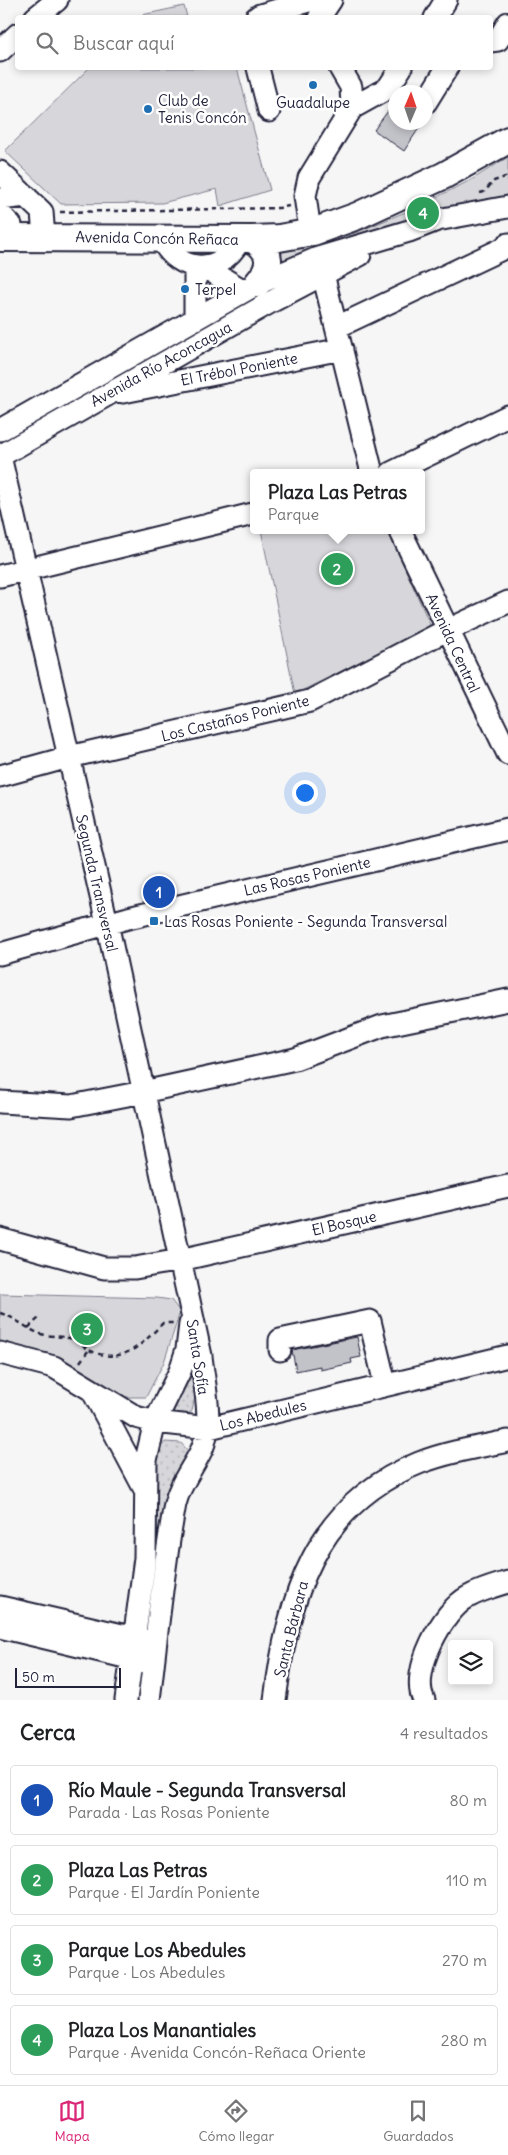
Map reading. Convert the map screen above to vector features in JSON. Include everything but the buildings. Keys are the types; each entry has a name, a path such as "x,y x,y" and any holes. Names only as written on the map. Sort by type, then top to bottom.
{"main road":[{"path":"309,215 401,186 456,162 508,134"},
{"path":"309,215 402,196 444,176 508,140"},
{"name":"Avenida Concón Reñaca","path":"3,225 255,223 309,215"},
{"name":"Avenida Concón Reñaca","path":"43,225 161,238 279,238 309,215"},
{"path":"246,239 260,244 268,255 266,270 250,288"}],"street":[{"path":"38,15 56,0"},
{"path":"260,15 321,9"},
{"path":"493,41 498,40 508,23"},
{"path":"0,51 15,37"},
{"path":"259,70 269,111"},
{"path":"341,70 351,87 352,108"},
{"path":"309,215 313,170 352,108 388,88 400,70"},
{"path":"433,91 447,70"},
{"path":"0,172 26,196 43,225"},
{"path":"0,199 26,196"},
{"path":"371,469 321,266 409,231 455,216 508,207"},
{"path":"161,238 174,257 250,288"},
{"path":"199,266 212,265 226,258 246,239"},
{"path":"337,327 502,249 508,244"},
{"path":"195,319 199,266"},
{"name":"Avenida Río Aconcagua","path":"0,430 250,288 321,266"},
{"name":"Avenida Río Aconcagua","path":"0,456 321,266"},
{"name":"El Trébol Poniente","path":"106,395 342,349"},
{"path":"399,469 508,416"},
{"name":"Segunda Transversal","path":"0,456 107,923 191,1312"},
{"path":"0,576 25,568 250,515"},
{"name":"Avenida Central","path":"402,534 508,754"},
{"name":"Los Castaños Poniente","path":"0,776 69,757 310,702 508,602"},
{"name":"Las Rosas Poniente","path":"0,954 107,923 508,829"},
{"path":"0,1102 71,1106 143,1092 295,1059 382,1026 508,1000"},
{"name":"El Bosque","path":"0,1239 104,1268 135,1268 180,1260 508,1186"},
{"name":"Santa Sofía","path":"126,1700 145,1558 146,1460 155,1422 180,1371 189,1335 191,1312"},
{"name":"Santa Sofía","path":"149,1700 171,1527 177,1496 202,1450 209,1428 201,1356 191,1312"},
{"path":"280,1350 280,1340 370,1321 385,1384"},
{"name":"Los Abedules","path":"0,1353 54,1367 136,1418 209,1428 385,1384 508,1356"},
{"path":"93,1391 145,1490"},
{"name":"Santa Bárbara","path":"275,1700 282,1654 296,1596 312,1557 336,1522 366,1494 400,1471 439,1456 508,1441"},
{"path":"424,1700 420,1689 422,1675 431,1644 443,1622 467,1597 508,1582"},
{"path":"0,1607 156,1643"},
{"path":"0,1628 154,1664"}],"path":[{"path":"43,225 286,207 309,215"},
{"path":"0,1313 42,1334 78,1340 88,1350 105,1356 120,1356 130,1352 144,1343 163,1323 172,1322 189,1335"},
{"path":"28,1328 39,1318"}],"shaded area":[{"path":"184,6 186,15 142,15"},
{"name":"Club de Tenis Concón","path":"87,70 238,70 270,190 220,206 217,189 162,203 61,204 5,151"},
{"path":"508,157 508,200 318,249 290,258 277,266 276,252 355,233 415,208 473,179"},
{"path":"262,534 390,534 431,627 295,694"},
{"path":"0,1294 157,1298 171,1300 180,1312 164,1362 146,1397 125,1397 0,1347"},
{"path":"192,1363 198,1384 192,1411 184,1417 169,1409"},
{"path":"165,1442 181,1443 189,1452 151,1623 143,1622 157,1451"}],"place":[{"name":"Guadalupe","path":"313,85"},
{"name":"Club de Tenis Concón","path":"148,109"},
{"name":"Plaza Los Manantiales","path":"423,213"},
{"name":"Terpel","path":"185,289"},
{"name":"Plaza Las Petras","path":"337,569"},
{"name":"Río Maule - Segunda Transversal","path":"159,892"},
{"name":"Las Rosas Poniente - Segunda Transversal","path":"154,921"},
{"name":"Parque Los Abedules","path":"87,1329"}]}
